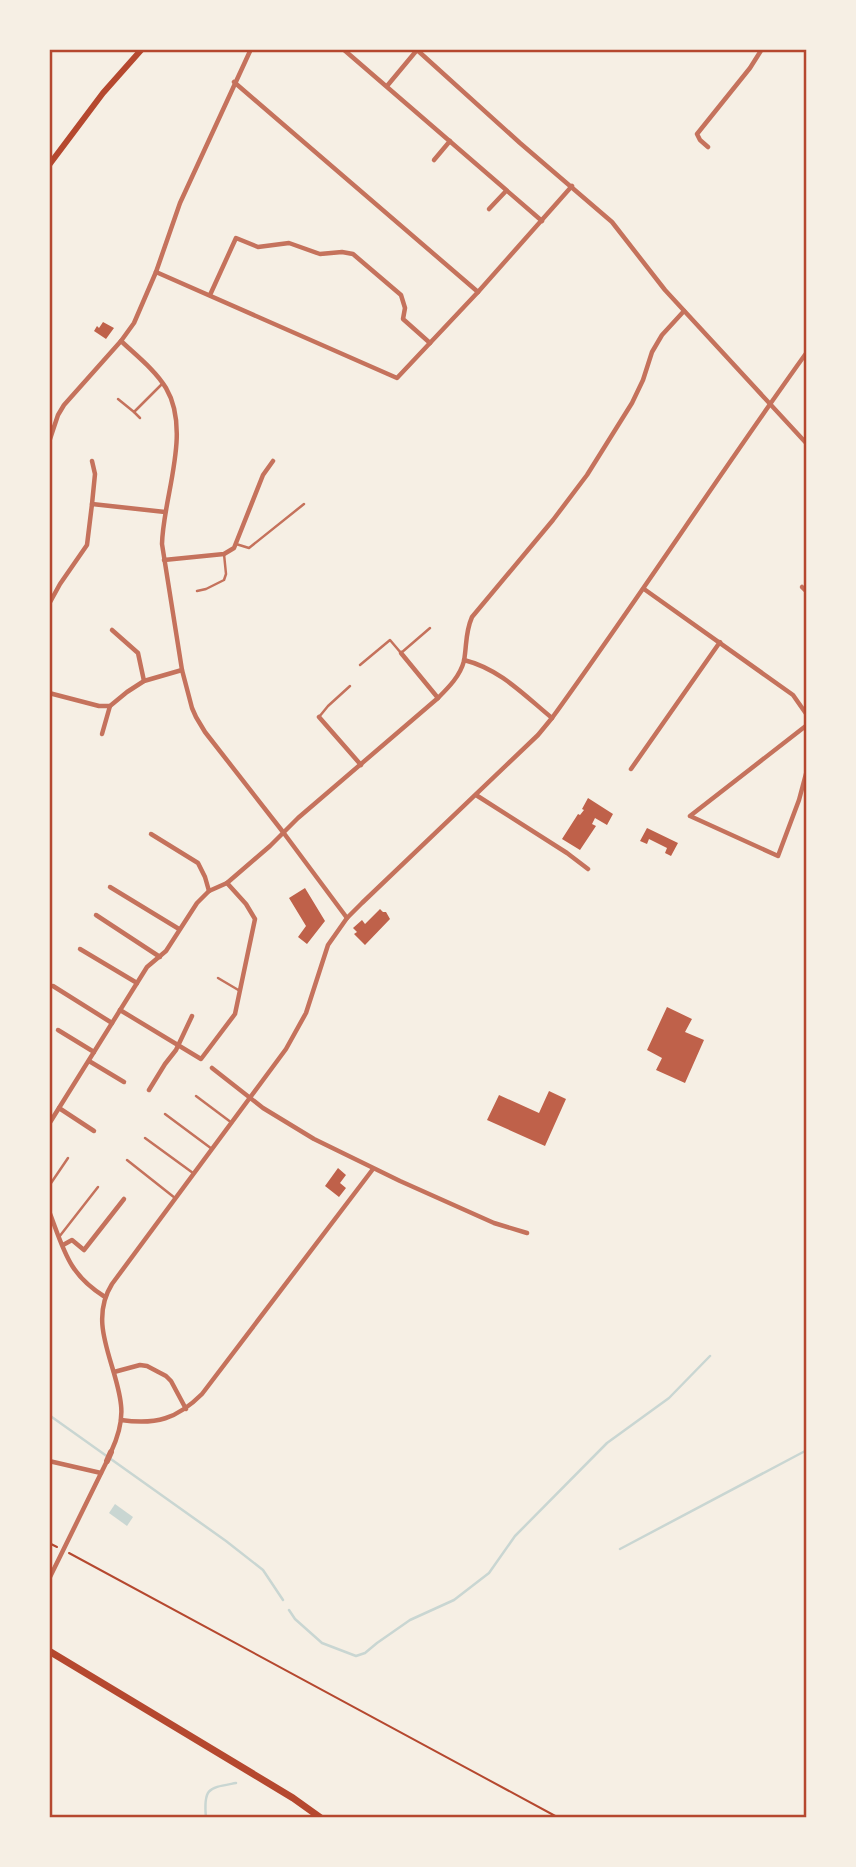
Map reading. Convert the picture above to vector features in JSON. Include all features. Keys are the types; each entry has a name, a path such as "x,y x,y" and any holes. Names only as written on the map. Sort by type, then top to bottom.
{"main road":[{"path":"49,165 103,93 142,49"},
{"path":"49,1651 293,1798 321,1818"}],"street":[{"path":"49,442 64,405 134,323 156,272 180,203 251,49"},
{"path":"343,49 542,221"},
{"path":"387,86 417,49 612,222 665,290 807,444"},
{"path":"708,148 697,134 762,49"},
{"path":"234,82 478,292"},
{"path":"435,160 450,141"},
{"path":"156,272 397,377 478,292 572,186"},
{"path":"489,209 506,191"},
{"path":"210,295 236,238 258,247 289,243 312,253 347,253 357,257 401,295 405,308 404,319 430,343"},
{"path":"49,1124 147,967 166,951 197,903 209,891 227,883 271,846 283,832 438,698 455,680 464,660 466,635 472,617 587,475 632,403 652,352 662,335 684,311"},
{"path":"121,341 163,383 176,415 175,455 162,529 164,560 182,670 192,708 200,725 347,918"},
{"path":"49,1579 116,1442 121,1406 103,1336 102,1320 105,1297 124,1266 286,1049 306,1013 328,944 347,918 538,735 552,718 807,352"},
{"path":"49,604 87,545 95,474 92,461"},
{"path":"164,560 224,554 234,548 263,475 273,461"},
{"path":"92,504 165,512"},
{"path":"802,587 807,592"},
{"path":"644,589 793,695 807,715"},
{"path":"112,630 138,653 144,681"},
{"path":"631,769 720,642"},
{"path":"401,653 438,698"},
{"path":"464,660 492,669 552,718"},
{"path":"49,692 99,706 110,706 144,681 182,670"},
{"path":"102,734 110,706"},
{"path":"319,717 360,765"},
{"path":"807,725 690,816 778,856 807,770"},
{"path":"476,795 588,869"},
{"path":"151,834 198,863 209,891"},
{"path":"120,1010 201,1059 235,1014 255,919 246,904 227,883"},
{"path":"110,887 179,929"},
{"path":"96,915 160,957"},
{"path":"80,949 137,983"},
{"path":"53,986 112,1023"},
{"path":"149,1090 176,1050 192,1016"},
{"path":"58,1030 94,1052"},
{"path":"89,1061 124,1082"},
{"path":"212,1068 263,1108 314,1139 373,1169 494,1223 527,1234"},
{"path":"59,1108 94,1131"},
{"path":"121,1420 153,1422 165,1419 186,1409 202,1394 373,1169"},
{"path":"62,1245 72,1240 85,1250 124,1199"},
{"path":"49,1211 70,1264 81,1279 105,1297"},
{"path":"114,1372 140,1365 147,1366 172,1381 186,1409"},
{"path":"49,1461 102,1473"}],"lane":[{"path":"134,412 163,383"},
{"path":"118,399 140,418"},
{"path":"236,544 249,548 303,504"},
{"path":"197,591 224,579 224,554"},
{"path":"360,664 390,640 401,653 430,628"},
{"path":"319,717 351,686"},
{"path":"218,978 240,992"},
{"path":"196,1096 232,1123"},
{"path":"165,1114 212,1149"},
{"path":"145,1138 194,1174"},
{"path":"49,1186 68,1158"},
{"path":"127,1160 175,1198"},
{"path":"59,1237 98,1187"}],"path":[{"path":"49,1543 559,1818"}],"shaded area":[{"path":"115,1504 133,1517 127,1526 109,1513"}],"building":[{"path":"103,322 114,328 106,339 94,331"},
{"path":"588,798 613,814 607,825 595,818 592,824 596,826 580,850 562,839 578,814 584,810 582,809"},
{"path":"647,828 678,843 671,856 665,853 667,848 649,839 647,844 640,841"},
{"path":"305,888 325,921 307,944 298,937 306,926 289,898"},
{"path":"380,909 386,912 390,919 365,945 354,934 357,932 353,928 362,920 365,924"},
{"path":"667,1007 692,1019 685,1032 704,1040 685,1083 656,1070 662,1058 647,1050"},
{"path":"549,1091 566,1099 545,1146 487,1120 499,1095 539,1113"},
{"path":"338,1168 346,1175 340,1183 346,1188 339,1197 325,1186"}],"waterway":[{"path":"289,1610 295,1619 322,1643 356,1656 365,1653 410,1620 454,1600 489,1573 515,1536 607,1443 669,1398 710,1356"},
{"path":"49,1415 263,1570 283,1600"},
{"path":"620,1549 807,1450"},
{"path":"206,1818 206,1800 210,1791 219,1786 236,1783"}]}
